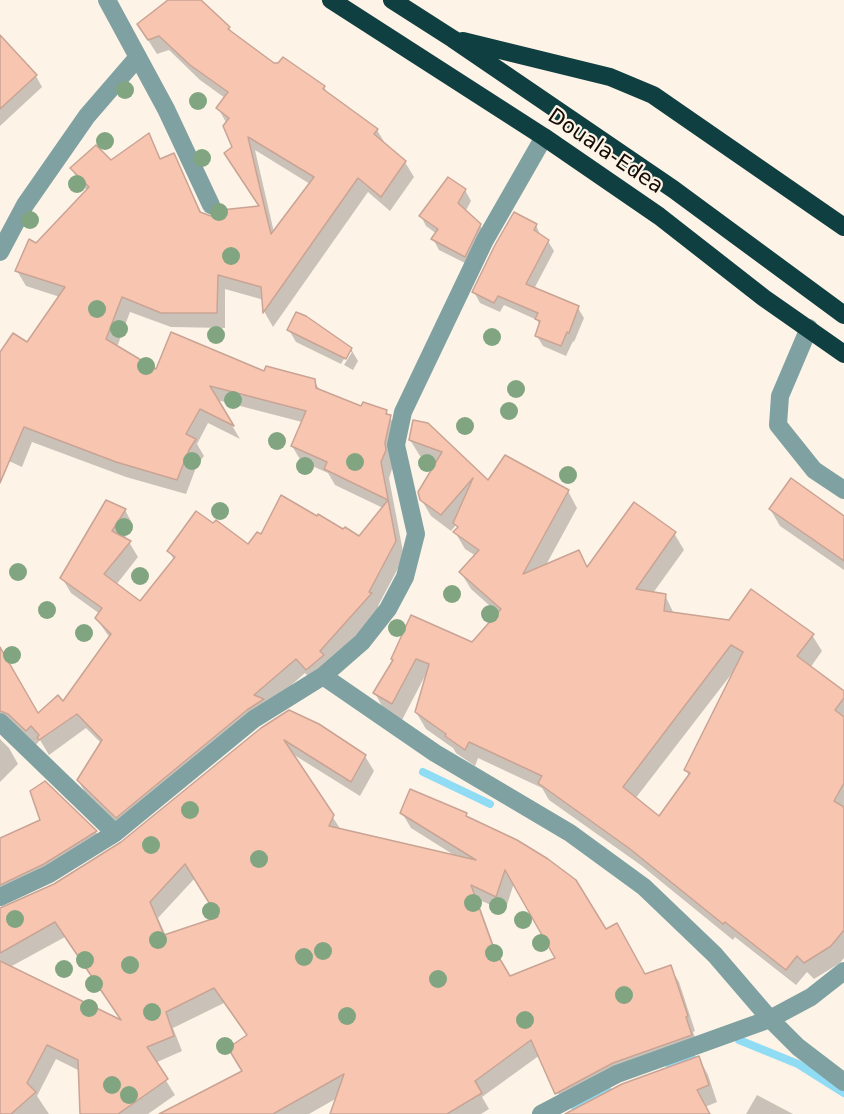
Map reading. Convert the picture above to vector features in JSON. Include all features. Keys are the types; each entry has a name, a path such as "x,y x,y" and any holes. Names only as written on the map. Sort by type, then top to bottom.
{"highway":[{"name":"Douala-Edea","path":"331,0 544,137 659,216 764,298 844,354"},
{"name":"Douala-Edea","path":"393,0 673,189 844,315"},
{"path":"453,39 587,70 653,95 844,227"}],"street":[{"path":"107,0 166,109 211,205"},
{"path":"0,252 25,205 81,125 138,57"},
{"path":"0,897 49,874 115,832 254,719 323,676 362,642 388,609 405,577 416,534 396,445 403,412 484,240 544,137"},
{"path":"809,328 780,396 778,425 814,470 844,490"},
{"path":"323,676 435,753 570,832 644,887 715,955 770,1019 798,1047 844,1082"},
{"path":"0,722 115,832"},
{"path":"542,1114 617,1074 770,1019 811,997 844,971"}],"building":[{"path":"168,0 201,0 230,27 228,29 274,63 278,63 283,57 325,86 323,89 378,129 374,134 406,161 381,197 358,178 263,313 261,287 218,275 217,313 161,313 122,297 106,339 156,369 171,332 264,371 266,366 315,379 316,388 361,406 363,402 387,410 386,414 391,415 385,443 386,450 381,462 396,541 369,592 372,593 320,651 324,655 306,670 296,659 254,695 264,699 247,710 116,818 77,780 102,740 77,714 39,740 37,738 39,735 31,726 26,731 8,714 0,711 0,647 38,713 58,695 63,701 111,634 95,618 102,608 60,578 106,500 126,509 112,531 131,541 104,574 140,601 175,557 167,551 196,511 213,523 216,520 248,544 257,532 261,534 281,495 317,516 318,514 359,536 388,500 324,469 327,462 291,446 306,411 210,386 234,426 200,409 186,434 196,439 177,480 116,462 24,427 0,483 0,352 13,333 27,342 65,287 15,271 29,239 36,243 89,187 70,168 96,145 111,160 149,133 160,159 174,153 200,212 211,216 221,210 259,206 224,153 232,147 223,126 229,118 216,108 228,92 190,65 159,36 148,40 137,24","holes":["248,137 314,177 271,234"]},
{"path":"0,35 37,75 0,109"},
{"path":"448,177 466,189 458,203 481,224 465,257 431,239 438,229 419,216"},
{"path":"514,212 537,224 534,230 549,240 526,284 579,306 569,333 567,332 561,346 535,336 540,321 535,319 538,313 498,296 494,303 472,292"},
{"path":"296,312 306,316 352,348 346,359 287,330"},
{"path":"413,420 428,423 488,480 505,455 569,490 523,574 579,550 587,567 634,502 676,532 636,589 666,594 664,611 729,620 751,589 814,634 797,656 844,691 844,698 835,710 844,717 844,783 834,801 844,807 844,930 831,946 804,963 797,956 786,970 725,922 723,924 630,849 538,783 542,776 469,742 465,750 445,736 446,734 415,712 429,664 416,659 392,704 373,693 393,660 391,659 411,615 472,642 501,609 459,572 479,550 453,532 458,527 453,523 473,478 441,515 420,500 418,492 442,452 409,440","holes":["731,645 743,652 684,770 690,773 659,816 623,787"]},
{"path":"791,478 844,516 844,561 769,509"},
{"path":"289,710 319,724 366,755 351,782 284,740 334,815 329,826 476,860 400,813 410,789 467,813 466,816 517,840 548,859 576,880 606,929 617,923 645,974 671,965 692,1035 613,1063 555,1094 531,1040 475,1081 482,1093 447,1114 330,1114 344,1074 273,1114 159,1114 242,1071 228,1048 247,1035 214,988 166,1012 174,1036 147,1047 168,1079 118,1114 80,1114 78,1060 47,1045 27,1083 36,1092 11,1114 0,1114 0,961 121,1020 55,922 0,953 0,908 54,884 121,842 261,728","holes":["185,864 218,917 164,935 150,902","505,870 555,958 510,976 494,949 471,885 496,897"]},
{"path":"45,781 97,831 44,864 0,885 0,838 40,820 30,791"},
{"path":"699,1056 709,1085 697,1090 710,1114 565,1114 622,1084"}],"waterway":[{"path":"423,772 490,804"},
{"path":"739,1040 798,1064 844,1093"},
{"path":"670,1067 692,1058"},
{"path":"575,1107 609,1092"}]}
